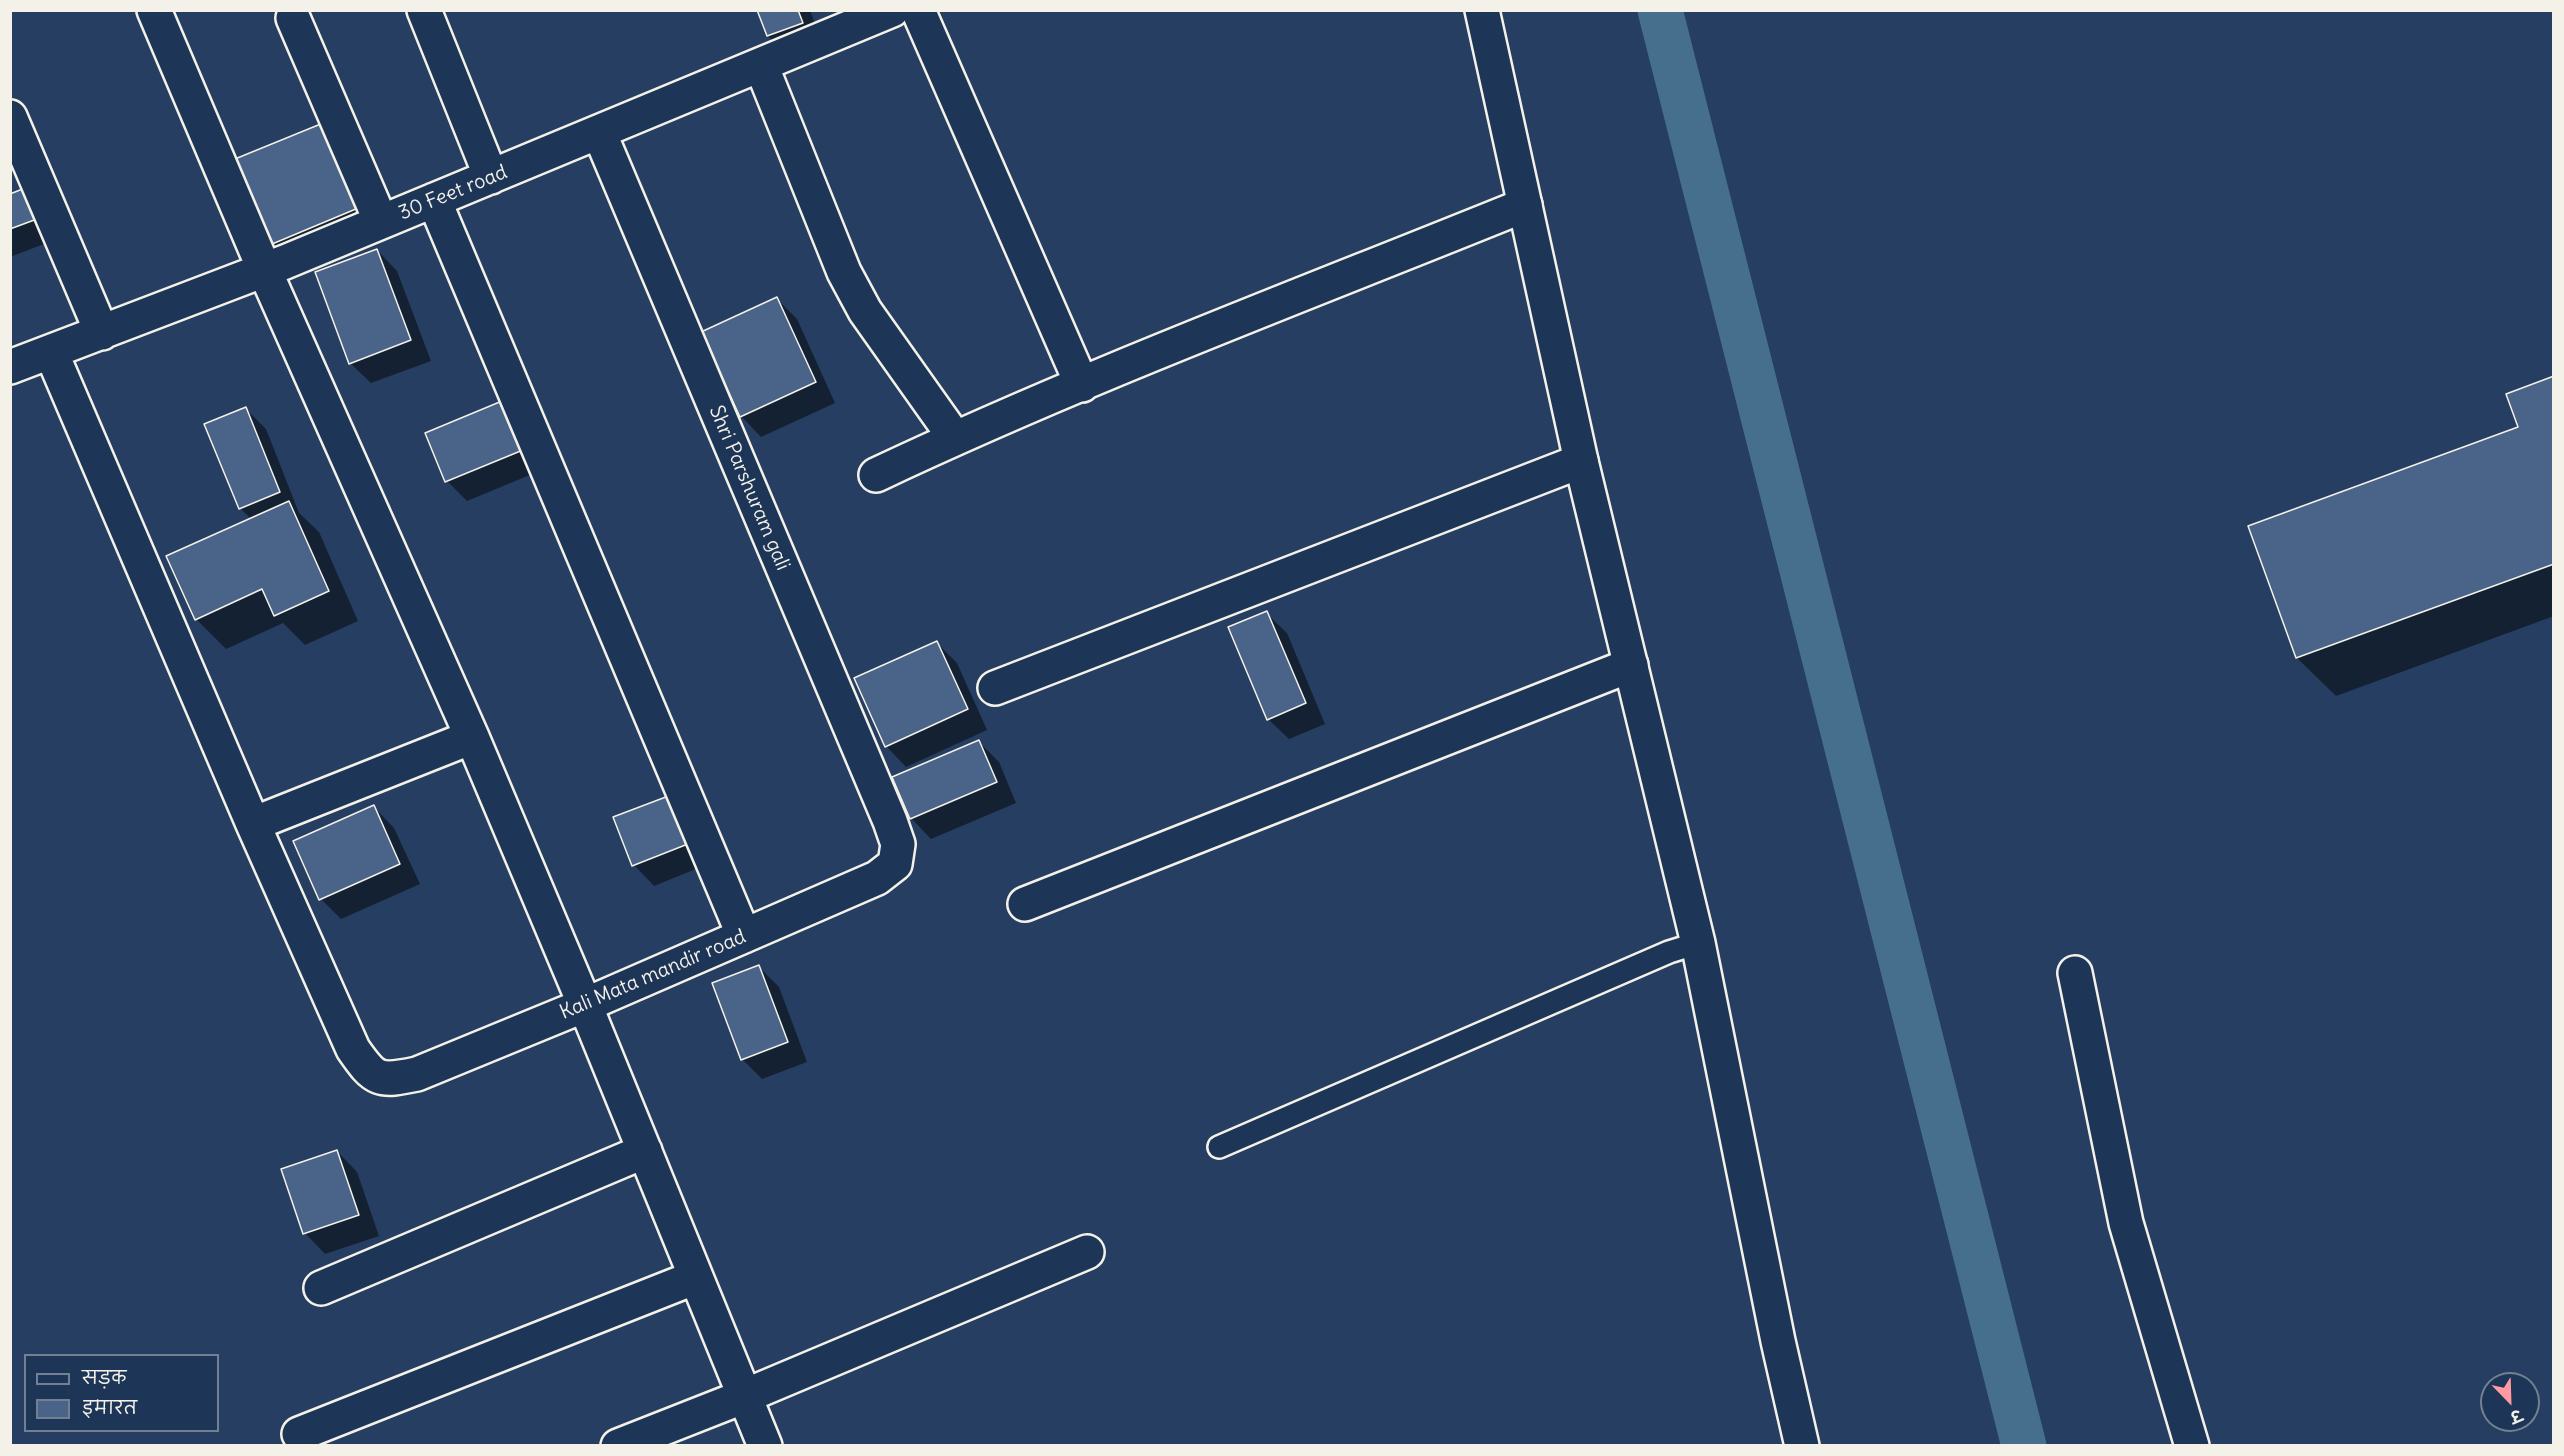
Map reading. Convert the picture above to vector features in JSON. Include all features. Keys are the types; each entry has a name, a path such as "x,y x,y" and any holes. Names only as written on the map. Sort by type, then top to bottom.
{"street":[{"path":"154,10 264,270 472,737 585,1005 765,1446"},
{"path":"424,10 490,177"},
{"name":"30 Feet road","path":"10,368 264,270 892,10"},
{"path":"918,10 1082,385"},
{"path":"1482,10 1581,461 1698,943 1778,1341 1802,1446"},
{"path":"293,18 381,222"},
{"path":"761,64 844,272 865,311 955,438"},
{"path":"10,117 102,333"},
{"name":"Shri Parshuram gali","path":"599,132 898,844"},
{"path":"434,200 744,936"},
{"path":"876,475 955,438 1082,385 1525,205"},
{"path":"51,352 253,824 472,737"},
{"path":"995,688 1581,461"},
{"path":"1026,904 1631,665"},
{"name":"Kali Mata mandir road","path":"253,824 353,1048 368,1070 388,1080 417,1074 585,1005 877,878 895,864 898,844"},
{"path":"2075,973 2126,1223 2192,1446"},
{"path":"321,1288 645,1151"},
{"path":"618,1446 745,1396 1087,1252"},
{"path":"299,1434 696,1277"}],"lane":[{"path":"1219,1147 1669,952 1698,943"}],"building":[{"path":"757,10 798,10 803,23 767,36"},
{"path":"328,121 363,206 265,247 230,161"},
{"path":"25,188 37,219 10,229 10,194"},
{"path":"377,249 411,340 349,364 315,272"},
{"path":"777,297 816,382 740,417 701,332"},
{"path":"2554,376 2554,564 2296,658 2248,526 2518,427 2506,394"},
{"path":"502,401 523,450 445,482 425,433"},
{"path":"246,407 280,492 239,509 204,424"},
{"path":"289,501 329,591 274,616 262,589 195,620 166,556"},
{"path":"1267,611 1306,703 1267,720 1228,627"},
{"path":"937,641 968,709 885,747 854,678"},
{"path":"979,740 997,782 910,819 892,777"},
{"path":"679,792 698,840 632,866 613,817"},
{"path":"374,805 400,864 319,900 293,841"},
{"path":"759,965 788,1042 741,1060 712,983"},
{"path":"337,1150 359,1215 303,1234 281,1169"}],"waterway":[{"path":"1660,10 2024,1446"}]}
